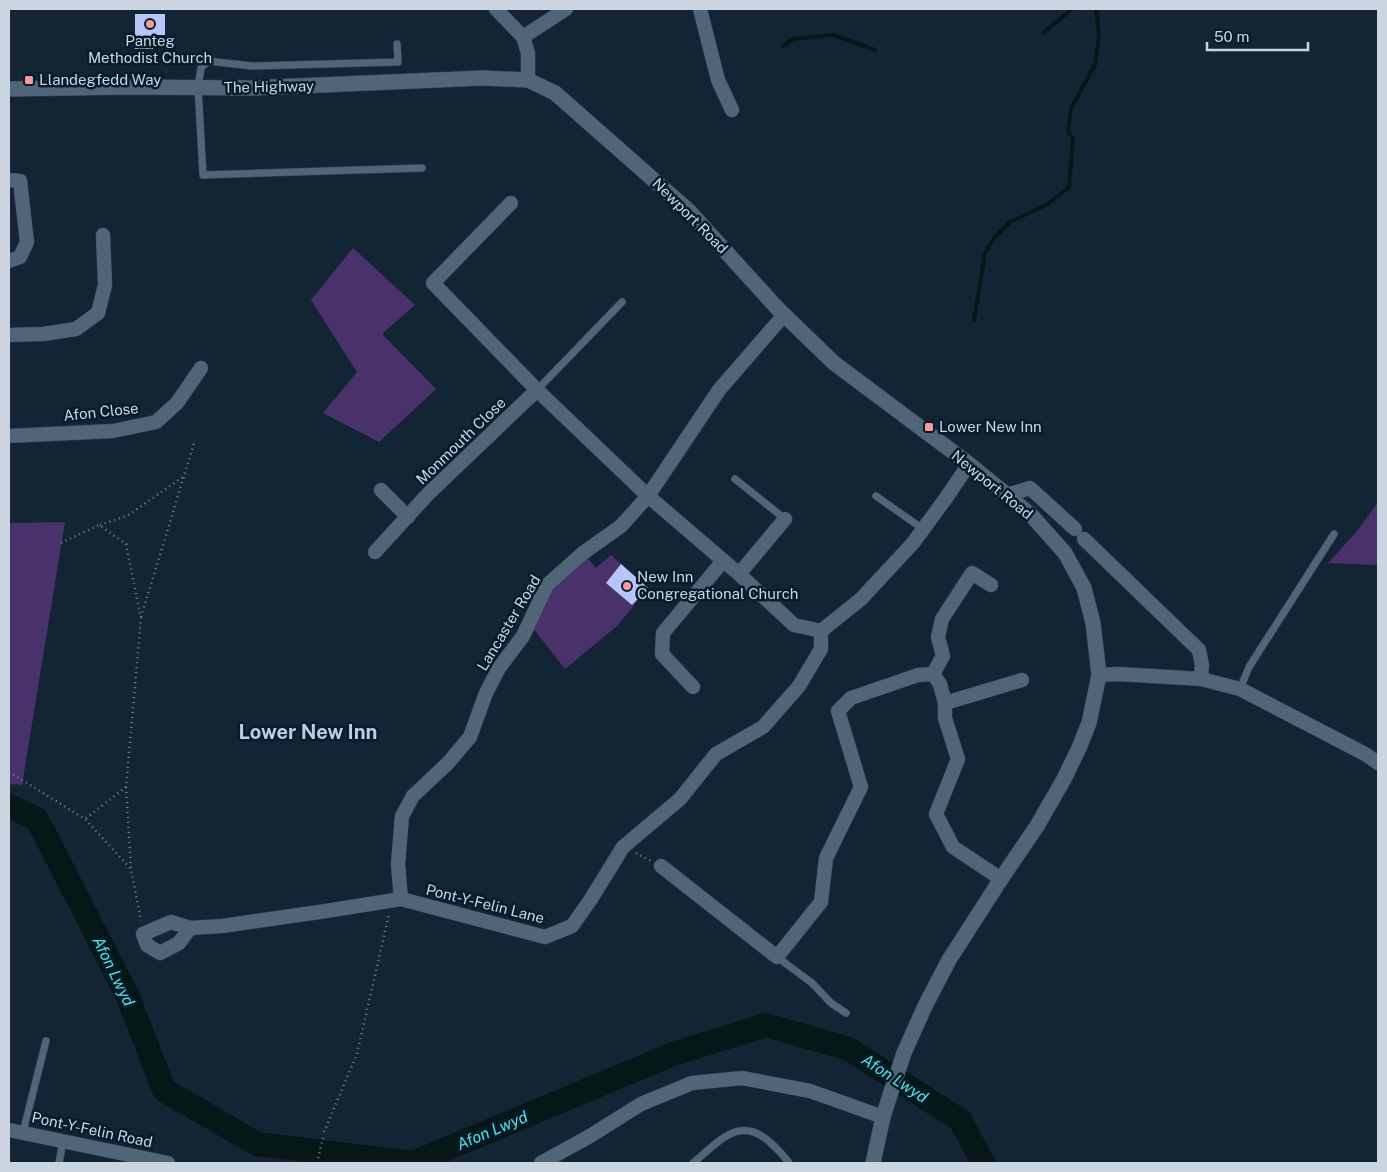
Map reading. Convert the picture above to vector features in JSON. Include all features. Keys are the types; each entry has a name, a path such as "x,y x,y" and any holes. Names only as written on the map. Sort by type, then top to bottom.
{"street":[{"path":"496,9 523,37 528,53 528,80"},
{"path":"523,37 566,9"},
{"path":"700,9 718,80 732,110"},
{"name":"The Highway","path":"9,89 251,88 483,78 528,80"},
{"name":"Newport Road","path":"528,80 555,93 689,211 784,315 834,363 969,464 1032,516 1065,553 1084,588 1094,623 1099,675 1088,723 1079,748 1037,826 949,960 925,1006 904,1053 891,1092 883,1117 873,1163"},
{"path":"9,180 20,181 27,242 20,257 9,261"},
{"path":"510,203 433,283 537,390 648,496 739,574 794,625 821,631 861,599 913,543 969,464"},
{"path":"9,335 42,334 76,329 98,312 106,285 103,235"},
{"name":"Lancaster Road","path":"396,899 402,816 413,796 448,763 470,737 486,693 499,668 523,636 547,586 583,553 621,526 648,496 719,390 784,315"},
{"name":"Afon Close","path":"9,436 113,431 156,422 178,403 201,368"},
{"name":"Monmouth Close","path":"375,552 428,494 537,390"},
{"path":"1007,495 1030,488 1079,534 1199,650 1202,665 1201,679"},
{"path":"380,490 408,517"},
{"path":"739,574 785,519"},
{"path":"692,687 662,654 663,633 724,561"},
{"path":"933,674 943,656 938,637 942,619 962,588 972,573 991,585"},
{"name":"Pont-Y-Felin Lane","path":"143,934 171,922 190,928 222,926 396,899 545,937 572,926 623,847 680,799 716,754 763,728 799,686 820,649 821,631"},
{"path":"933,674 940,684 945,703 945,718 958,759 936,814 953,847 1001,879"},
{"path":"661,866 777,956 821,902 826,858 861,787 838,711 850,698 918,675 933,674"},
{"path":"1099,675 1119,674 1201,679 1240,689 1365,754 1378,763"},
{"path":"945,703 1022,680"},
{"path":"143,934 147,945 160,952 179,943 190,928"},
{"path":"542,1163 641,1104 692,1083 742,1078 810,1091 883,1117"},
{"name":"Pont-Y-Felin Road","path":"9,1130 168,1163"}],"lane":[{"path":"397,44 398,62 252,66 208,61 201,68 198,87 203,175 422,168"},
{"path":"537,390 622,302"},
{"path":"735,479 785,519"},
{"path":"876,496 923,529"},
{"path":"1240,689 1249,667 1334,534"},
{"path":"777,956 812,983 831,1003 846,1013"},
{"path":"23,1132 46,1041"},
{"path":"692,1163 726,1136 746,1129 766,1138 789,1163"},
{"path":"59,1163 63,1141"}],"path":[{"path":"143,934 131,869 126,787 141,618 195,440"},
{"path":"61,543 99,525 127,516 184,476"},
{"path":"99,525 126,544 141,618"},
{"path":"9,772 86,819 131,869"},
{"path":"86,819 126,787"},
{"path":"623,847 661,866"},
{"path":"317,1163 324,1133 357,1054 396,899"}],"shaded area":[{"path":"353,248 415,305 382,334 436,389 379,442 323,413 357,372 311,300"},
{"path":"1378,502 1378,565 1328,563 1358,530"},
{"path":"65,522 22,785 9,784 9,523"},
{"path":"583,553 596,568 611,555 648,588 617,626 565,669 529,623 547,585"}],"building":[{"name":"Panteg Methodist Church","path":"135,14 165,14 165,35 153,35 153,49 135,49"},
{"name":"New Inn Congregational Church","path":"621,564 648,588 632,605 606,583"}],"waterway":[{"path":"1043,33 1072,9"},
{"path":"974,320 985,253 994,238 1010,222 1048,204 1069,187 1073,139 1068,131 1071,108 1095,65 1099,35 1096,9"},
{"path":"783,46 793,39 833,35 875,50"},
{"name":"Afon Lwyd","path":"9,806 37,819 128,997 164,1090 257,1144 413,1163 673,1054 766,1025 849,1049 960,1120 983,1163"}],"place":[{"name":"Panteg Methodist Church","path":"150,24"},
{"name":"Llandegfedd Way","path":"29,80"},
{"name":"Lower New Inn","path":"929,427"},
{"name":"New Inn Congregational Church","path":"627,586"}],"district":[{"name":"Lower New Inn","path":"308,732"}]}
